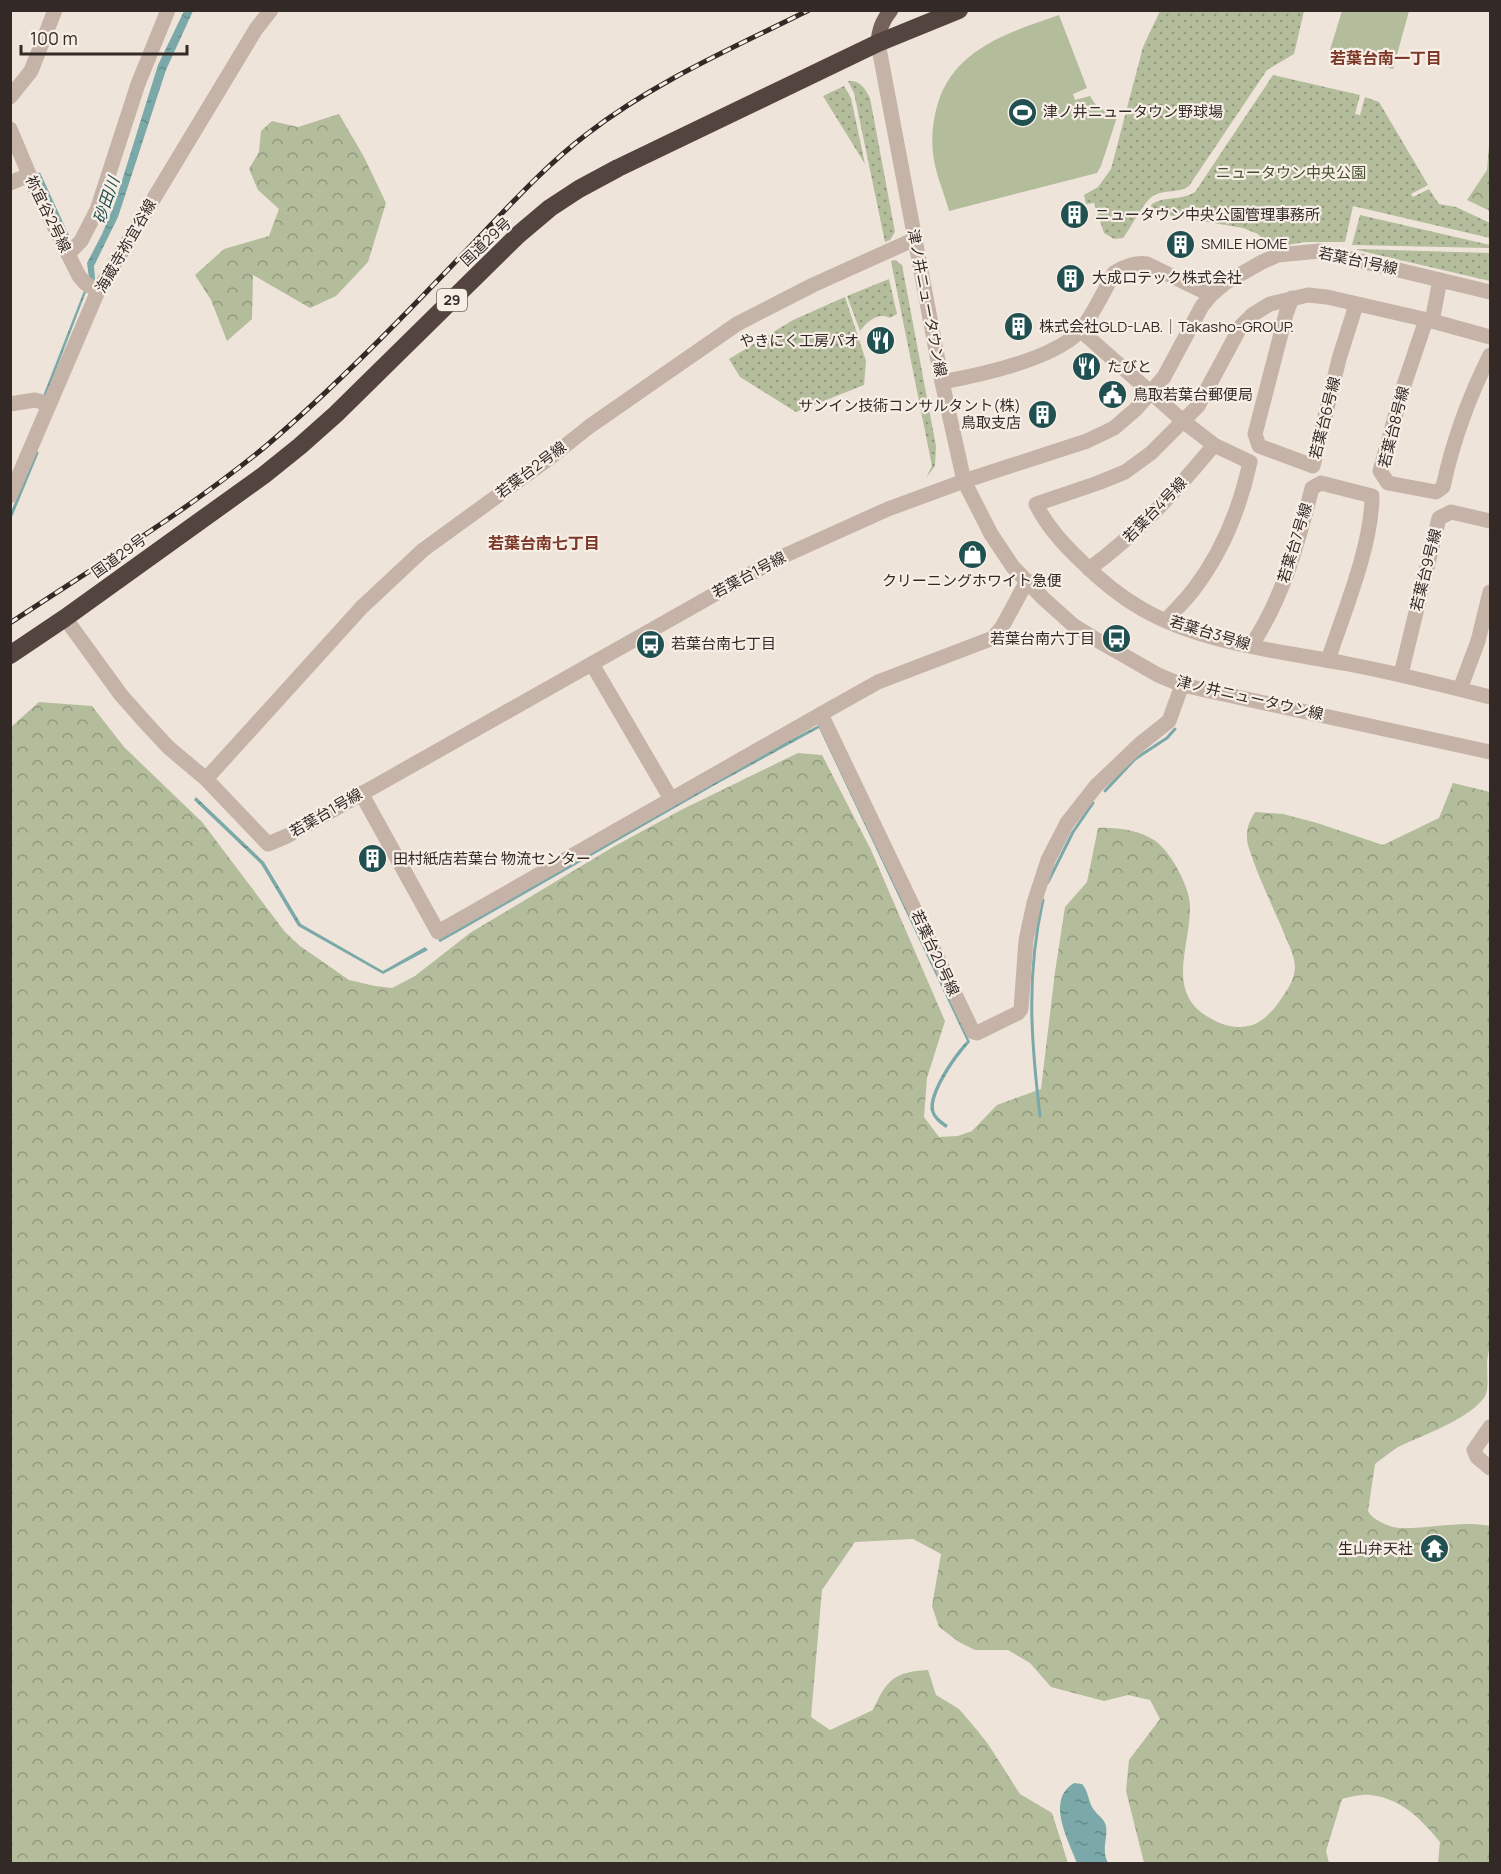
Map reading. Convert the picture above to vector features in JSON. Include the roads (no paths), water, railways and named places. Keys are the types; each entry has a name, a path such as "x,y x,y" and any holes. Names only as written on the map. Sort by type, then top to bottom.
{"highway":[{"name":"国道29号","path":"10,655 264,475 300,446 344,406 496,256 550,208 618,168 878,43 959,10"}],"main road":[{"path":"878,43 884,18 891,10"}],"street":[{"path":"10,97 31,71 40,54 55,10"},
{"path":"68,254 81,241 97,210 138,84 168,10"},
{"name":"海蔵寺祢宜谷線","path":"10,496 98,291 256,28 271,10"},
{"name":"津ノ井ニュータウン線","path":"878,43 942,382 964,481 991,534 1013,567 1073,625 1148,669 1182,685 1491,752"},
{"name":"祢宜谷2号線","path":"10,129 29,175 79,276 98,291"},
{"path":"10,183 29,175"},
{"name":"若葉台2号線","path":"206,779 362,607 423,550 590,426 737,324 813,285 915,239"},
{"name":"若葉台1号線","path":"65,618 121,694 168,747 206,779 268,844 287,836 777,559 888,508 1087,441 1114,428 1151,393 1170,367 1194,320 1211,295 1225,283 1262,261 1278,255 1309,251 1359,260 1491,292"},
{"path":"942,382 977,376 1033,358 1068,341 1080,330 1114,273 1122,268 1141,263 1187,282 1211,295"},
{"path":"1429,320 1440,280"},
{"name":"若葉台3号線","path":"1491,337 1429,320 1327,297 1308,295 1270,304 1252,315 1241,326 1198,406 1151,453 1125,472 1036,504 1066,547 1089,569 1142,609 1166,620 1198,632 1251,645 1401,674 1491,696"},
{"name":"若葉台6号線","path":"1292,298 1255,434 1259,446 1313,466 1339,359 1356,305"},
{"name":"若葉台8号線","path":"1429,320 1400,398 1380,471 1388,483 1436,492 1443,487 1464,412 1491,355"},
{"path":"1080,330 1183,422 1215,445 1250,462 1244,492 1230,529 1194,589 1166,620"},
{"path":"10,404 35,400 49,404"},
{"name":"若葉台4号線","path":"1089,569 1116,549 1166,502 1215,445"},
{"name":"若葉台7号線","path":"1251,645 1263,628 1290,569 1312,488 1321,483 1372,496 1372,513 1357,571 1328,660"},
{"name":"若葉台9号線","path":"1401,674 1439,518 1451,512 1491,521"},
{"path":"361,793 438,932 878,682 993,638 1002,627 1027,581"},
{"path":"1460,689 1478,641 1491,592"},
{"path":"592,664 671,800"},
{"name":"若葉台20号線","path":"821,714 968,1026 973,1032 978,1033 1018,1013 1021,1009 1026,940 1034,903 1048,860 1067,824 1096,786 1140,744 1169,722 1182,685"},
{"path":"1491,1427 1474,1450 1477,1457 1491,1468"}],"water":[{"path":"184,11 193,11 166,70 118,217 94,266 95,279 86,292 46,396 43,396 89,278 87,263 115,203 158,65"},
{"path":"819,725 970,1042 947,1073 935,1101 935,1113 948,1125 946,1128 939,1123 931,1111 933,1095 943,1074 967,1041 819,728 458,932 440,942 438,940 763,754"},
{"path":"196,797 264,862 301,924 383,971 425,947 428,950 383,974 298,926 261,864 194,800"},
{"path":"1074,1783 1082,1784 1092,1807 1105,1823 1105,1853 1108,1863 1077,1863 1065,1833 1060,1810 1065,1790"}],"waterway":[{"path":"39,174 68,237"},
{"name":"砂田川","path":"10,518 37,453"},
{"path":"1105,791 1135,759 1167,738 1175,729"},
{"path":"1048,882 1073,832 1093,803"},
{"path":"1040,1116 1034,1061 1032,982 1043,900"}],"railway":[{"path":"10,623 173,516 266,446 367,353 538,177 587,134 639,98 667,82 809,10"}],"place":[{"name":"津ノ井ニュータウン野球場","path":"1022,112"},
{"name":"ニュータウン中央公園管理事務所","path":"1074,215"},
{"name":"SMILE HOME","path":"1180,244"},
{"name":"大成ロテック株式会社","path":"1071,278"},
{"name":"株式会社GLD-LAB.｜Takasho-GROUP.","path":"1018,327"},
{"name":"やきにく工房パオ","path":"880,341"},
{"name":"たびと","path":"1086,367"},
{"name":"鳥取若葉台郵便局","path":"1112,395"},
{"name":"サンイン技術コンサルタント(株) 鳥取支店","path":"1042,415"},
{"name":"クリーニングホワイト急便","path":"972,554"},
{"name":"若葉台南六丁目","path":"1116,639"},
{"name":"若葉台南七丁目","path":"650,644"},
{"name":"田村紙店若葉台 物流センター","path":"372,859"},
{"name":"生山弁天社","path":"1434,1549"}],"district":[{"name":"若葉台南一丁目","path":"1386,58"},
{"name":"若葉台南七丁目","path":"544,543"}],"park label":[{"name":"ニュータウン中央公園","path":"1291,173"}]}
